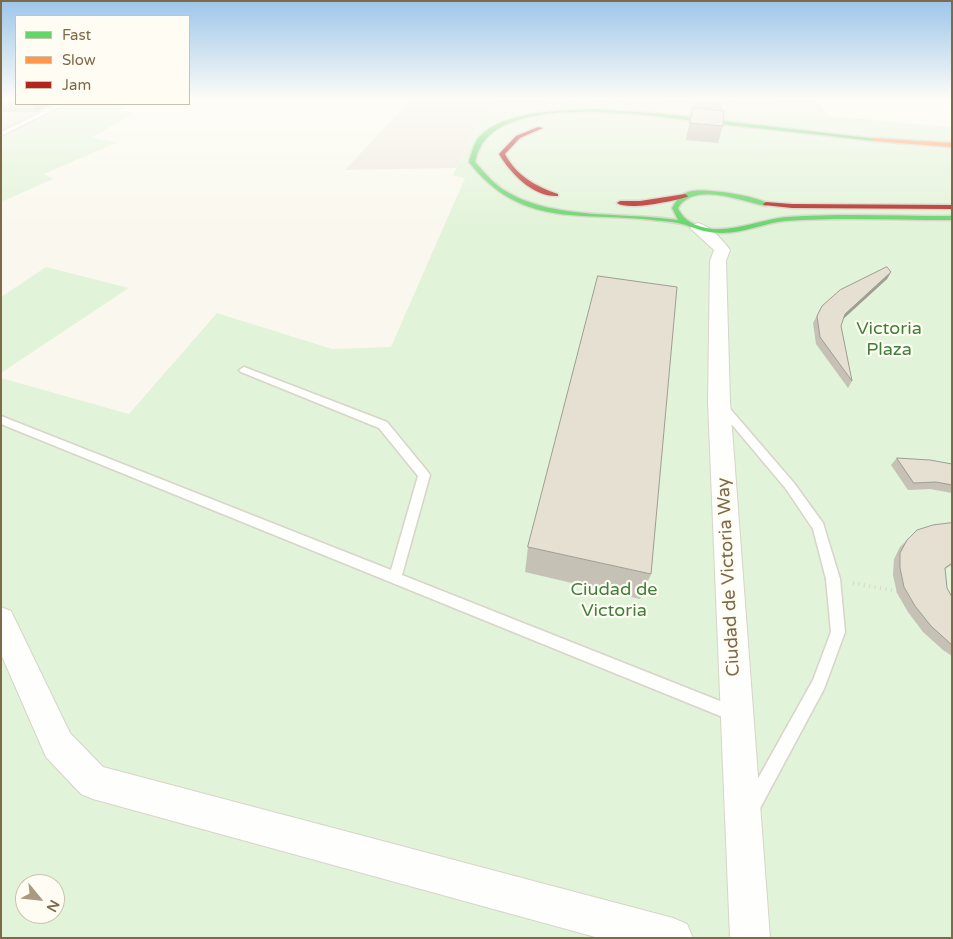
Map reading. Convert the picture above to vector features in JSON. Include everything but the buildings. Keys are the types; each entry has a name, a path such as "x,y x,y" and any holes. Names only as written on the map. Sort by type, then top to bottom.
{"main road":[{"path":"480,142 475,150 472,162 479,173 512,197 556,212 588,216 641,217 693,226 718,233 744,230 763,223 786,219 952,218"},
{"path":"509,142 502,154 505,164 521,179 541,191 569,199"},
{"path":"906,142 952,145"},
{"path":"607,203 640,202 708,193 771,206 952,207"},
{"path":"685,196 675,203 674,208 676,213 693,226"}],"street":[{"name":"Ciudad de Victoria Way","path":"693,226 713,239 722,250 718,261 719,402 750,938"},
{"path":"1,620 58,745 93,782 673,938"}],"lane":[{"path":"244,370 383,425 424,475 395,578"},
{"path":"719,402 790,486 819,527 833,578 838,632 819,684 743,823"},
{"path":"1,420 737,715"}],"path":[{"path":"833,578 886,590 910,593"}],"shaded area":[{"path":"371,142 469,142 456,168 345,170"}],"green space":[{"path":"1,142 118,142 44,174 53,179 1,202"},
{"name":"Ciudad de Victoria","path":"469,142 952,142 952,938 1,938 1,378 129,414 217,313 332,349 391,347 465,178 453,175"},
{"path":"46,267 129,288 1,373 1,297"}],"traffic: fast":[{"path":"479,142 472,162 500,191 520,202 554,211 589,215 647,217 687,223"},
{"path":"766,204 716,193 702,192 690,193 681,199 675,208 677,214 685,222 697,228 715,231 733,230 787,219 849,217 952,218"}],"traffic: slow":[{"path":"911,142 952,145"}],"traffic: jam":[{"path":"513,142 502,154 506,162 531,185 556,195"},
{"path":"620,203 640,203 685,196"},
{"path":"766,204 792,206 952,207"}],"park label":[{"name":"Victoria Plaza","path":"889,339"}]}
